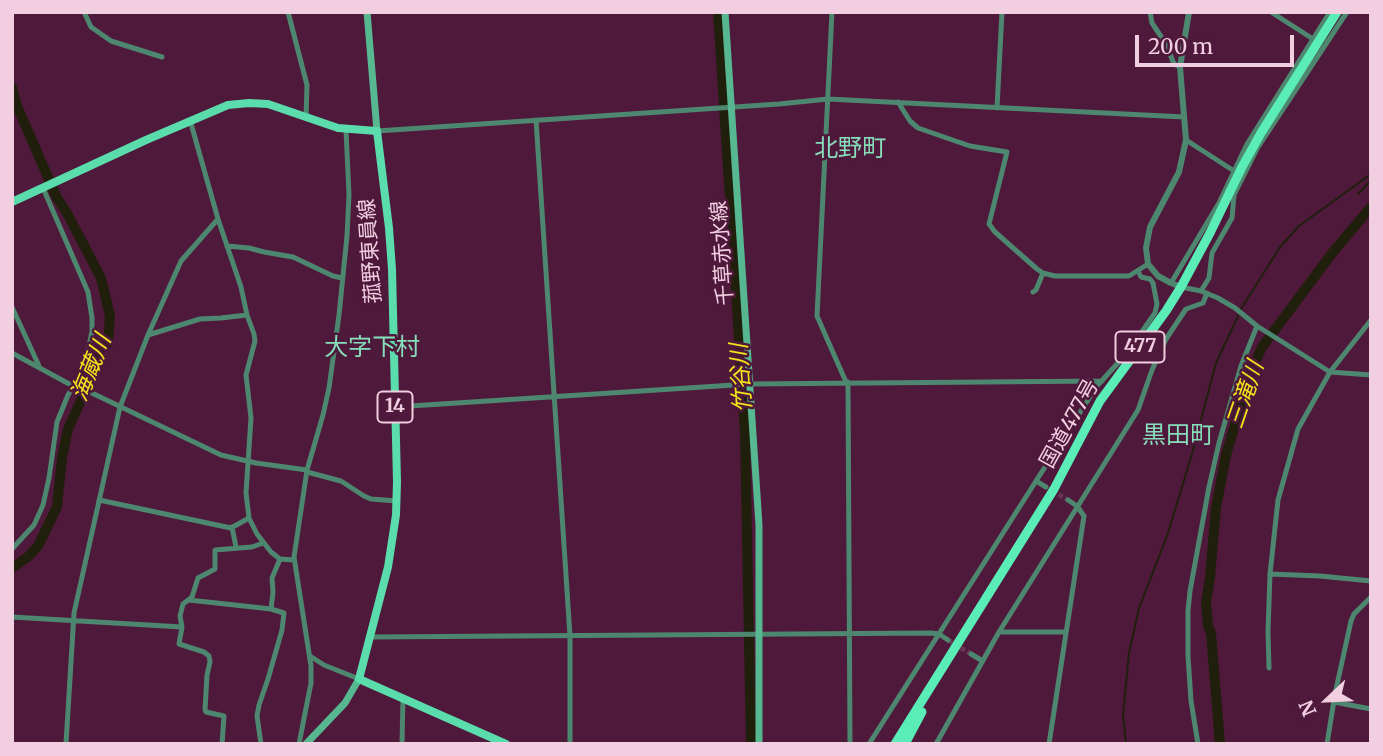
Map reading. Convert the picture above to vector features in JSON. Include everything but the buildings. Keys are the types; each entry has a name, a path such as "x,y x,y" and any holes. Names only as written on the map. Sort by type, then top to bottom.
{"highway":[{"name":"国道477号","path":"895,744 1054,489 1100,401 1166,311 1176,285 1210,233 1254,144 1315,41 1337,12"},
{"path":"890,744 937,678"},
{"path":"905,744 937,678"}],"main road":[{"path":"12,202 228,105 268,104 324,125 346,130 377,131 367,12"},
{"name":"千草赤水線","path":"725,12 759,525 759,744"},
{"name":"菰野東員線","path":"359,679 387,567 397,501 390,242 377,131"},
{"path":"306,744 345,703 359,679 506,744"}],"street":[{"path":"85,12 91,27 111,41 162,57"},
{"path":"288,12 307,85 306,118"},
{"path":"832,12 817,316 847,382 850,744"},
{"path":"997,108 1002,12"},
{"path":"1150,12 1152,23 1166,44 1174,64 1180,67"},
{"path":"1189,12 1180,67 1186,140 1179,172 1150,227 1146,248 1148,264 1158,276 1176,285 1204,292 1235,308 1330,372 1371,375"},
{"path":"1271,12 1315,41"},
{"path":"1176,285 1247,144 1315,41 1330,12"},
{"path":"936,744 982,660 1138,410 1166,339 1186,309 1203,303 1212,253 1233,218 1234,195 1258,148 1347,12"},
{"path":"377,131 828,99 1184,117"},
{"path":"898,102 918,128 971,146 1007,152 989,224 1043,273 1055,276 1129,276 1148,264"},
{"path":"190,120 254,334 255,341 246,375 251,425 246,493 249,518 254,530 271,552 280,559 295,560"},
{"path":"536,120 570,636 570,744"},
{"path":"299,744 311,683 310,656 295,560 307,471 329,388 338,323 349,195 346,130"},
{"path":"1186,140 1234,171"},
{"path":"13,548 34,525 43,505 57,422 68,395 77,387 90,343 91,302 45,187"},
{"path":"66,744 73,621 120,407 181,261 218,219"},
{"path":"227,246 293,257 342,278"},
{"path":"869,744 1083,406 1127,353 1155,313 1157,304 1153,283 1150,279 1141,277 1138,271"},
{"path":"1033,292 1043,273"},
{"path":"12,307 39,366"},
{"path":"148,335 200,319 247,314"},
{"path":"1269,668 1270,574 1279,500 1298,429 1330,372 1371,320"},
{"path":"1198,744 1191,701 1188,656 1190,591 1219,443 1241,366 1258,326"},
{"path":"12,353 221,456 307,471 341,481 371,499 397,501"},
{"path":"396,407 732,384 1102,381"},
{"path":"1036,481 1046,487"},
{"path":"99,500 232,527 249,518"},
{"path":"1049,744 1084,516 1077,506 1068,500"},
{"path":"232,527 236,547"},
{"path":"222,744 224,716 205,710 209,656 178,644 182,627 180,616 183,604 192,597 198,578 215,569 215,550 252,547 263,543"},
{"path":"271,609 272,578 280,559"},
{"path":"1270,574 1371,581"},
{"path":"1327,744 1351,621 1354,614 1371,597"},
{"path":"189,600 271,609 284,613 282,631 257,716 261,744"},
{"path":"12,617 182,627"},
{"path":"999,632 1066,632"},
{"path":"371,637 939,634 948,640"},
{"path":"971,654 982,660"},
{"path":"310,656 359,679"},
{"path":"402,744 403,698"},
{"path":"1334,702 1371,709"}],"waterway":[{"name":"竹谷川","path":"718,12 745,433 751,744"},
{"name":"海蔵川","path":"12,87 17,106 57,198 101,278 110,316 108,343 101,347 97,355 68,429 57,507 38,546 12,568"},
{"path":"1241,309 1280,247 1299,226 1371,174"},
{"path":"1358,194 1371,180"},
{"name":"三滝川","path":"1220,744 1206,603 1216,508 1226,455 1251,372 1262,347 1333,252 1371,207"},
{"path":"1126,744 1123,715 1129,653 1139,608 1167,536 1216,363 1239,314"}],"tunnel":[{"path":"1052,491 1068,500"},
{"path":"948,640 971,654"}],"district":[{"name":"北野町","path":"850,149"},
{"name":"大字下村","path":"372,348"},
{"name":"黒田町","path":"1178,436"}]}
